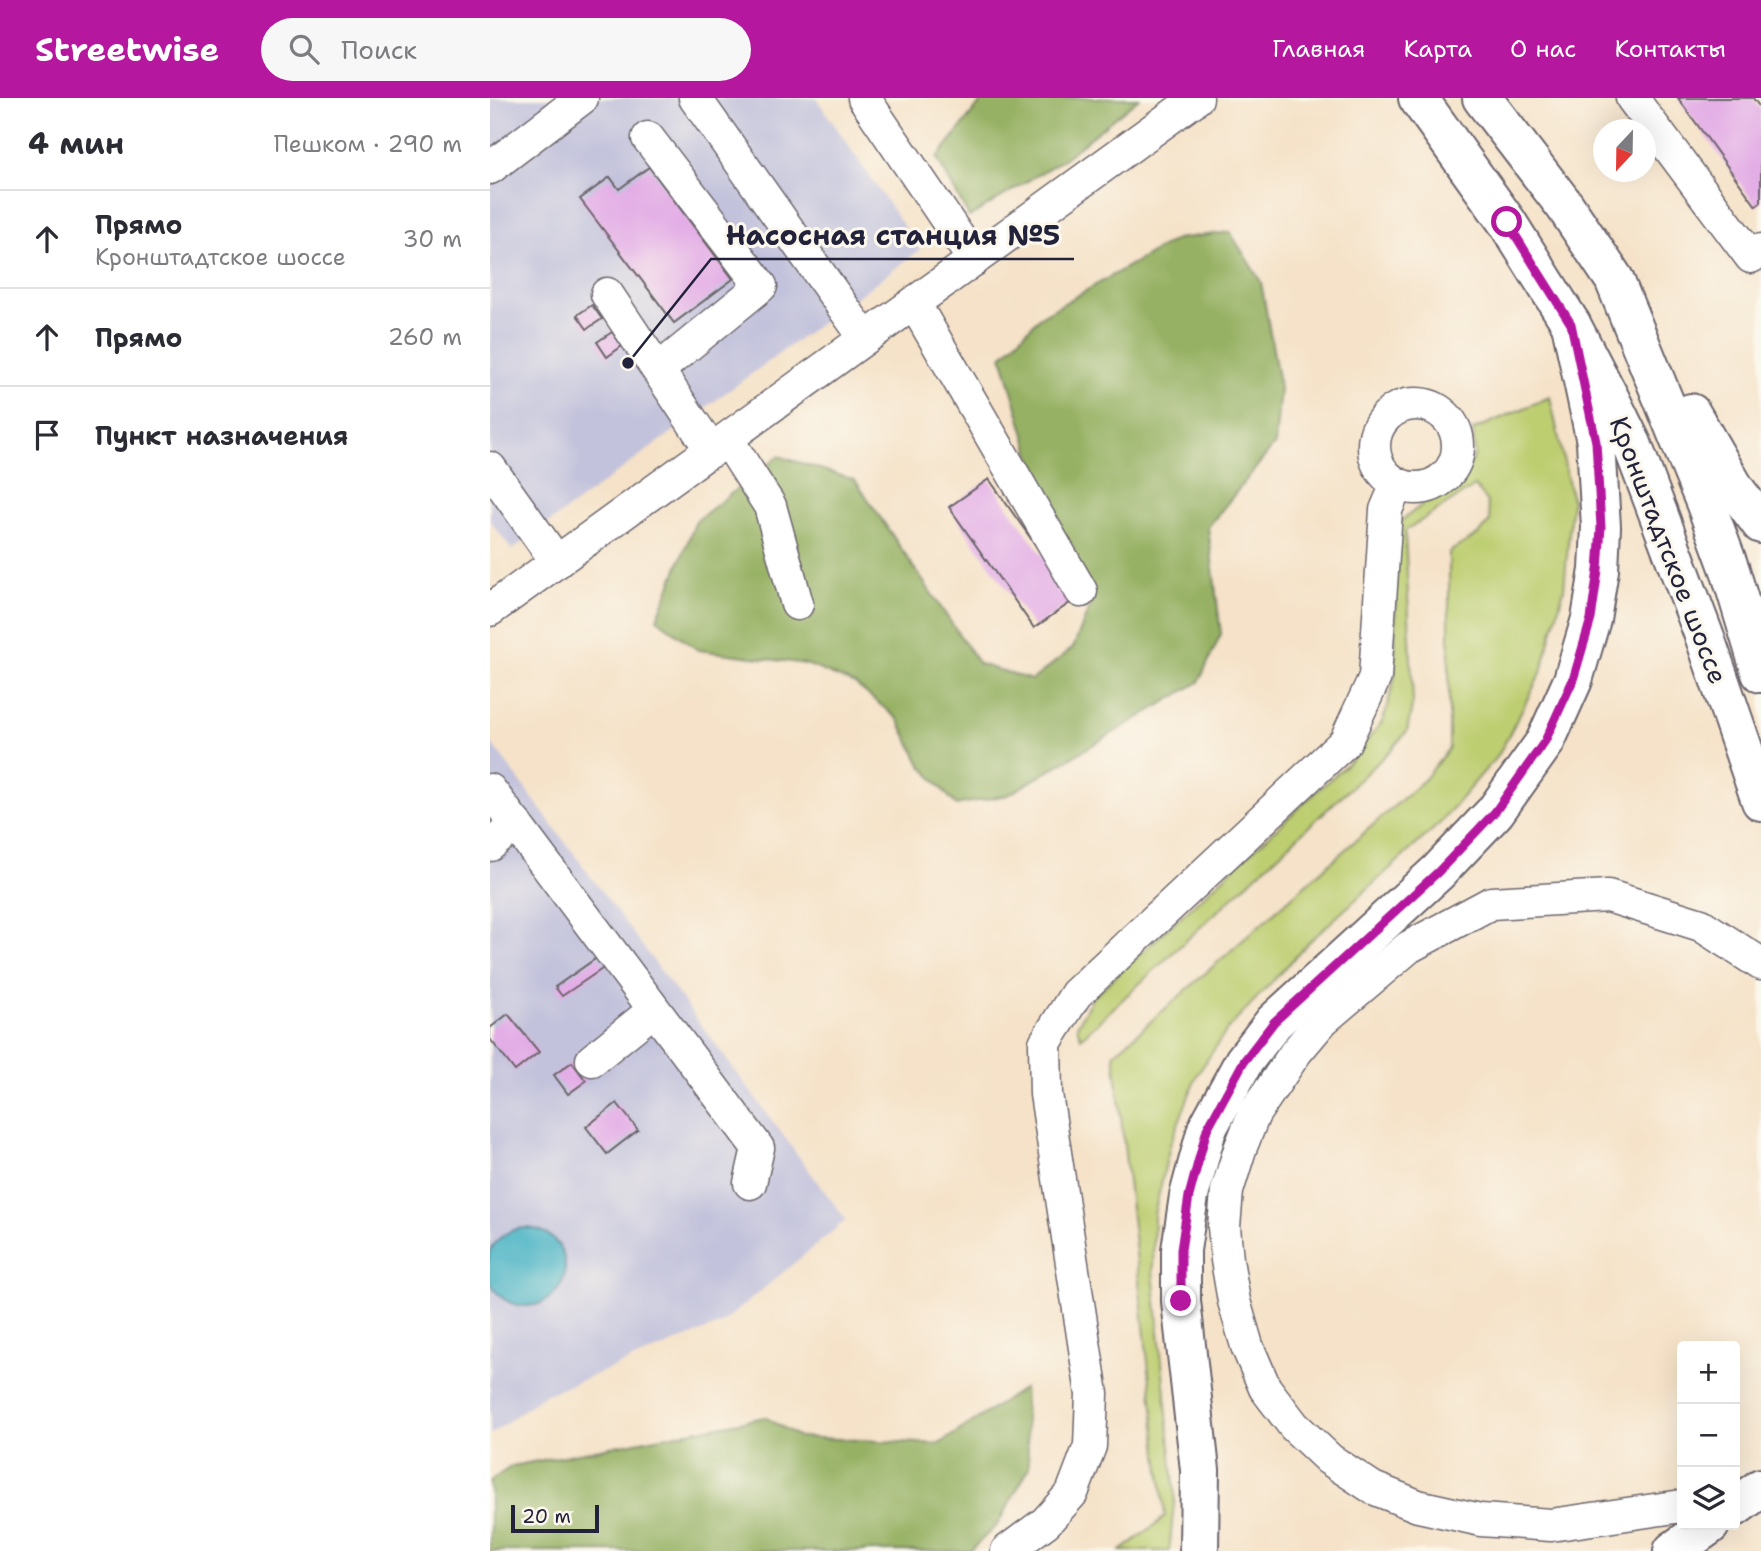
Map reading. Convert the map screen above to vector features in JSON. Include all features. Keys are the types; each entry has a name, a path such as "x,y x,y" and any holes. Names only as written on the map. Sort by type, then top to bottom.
{"main road":[{"name":"Кронштадтское шоссе","path":"1418,98 1507,222 1571,324 1632,444 1705,638 1761,801"},
{"name":"Кронштадтское шоссе","path":"1482,98 1566,206 1614,279 1706,502 1761,673"},
{"path":"1614,279 1735,489 1761,524"},
{"path":"1199,1551 1200,1470 1181,1301 1181,1250 1189,1196 1207,1129 1244,1061 1274,1022 1438,872 1495,812 1545,741 1573,680 1591,619 1601,527 1596,442 1571,324"},
{"path":"1673,1551 1703,1530"}],"street":[{"path":"490,168 582,98"},
{"path":"695,98 865,338"},
{"path":"864,98 974,260"},
{"path":"490,610 1198,98"},
{"path":"1632,98 1751,257 1761,250"},
{"path":"648,138 761,286 658,370"},
{"path":"607,294 658,370 770,506 797,604"},
{"path":"914,303 1082,591"},
{"path":"490,468 556,562"},
{"path":"1007,1551 1046,1522 1072,1493 1090,1446 1091,1394 1045,1094 1045,1043 1076,994 1345,742 1375,677 1386,510 1396,484"},
{"path":"490,790 758,1148 750,1183"},
{"path":"490,845 516,824"},
{"path":"1677,1507 1551,1525 1481,1520 1418,1506 1373,1488 1329,1459 1294,1426 1265,1388 1247,1346 1234,1301 1227,1260 1224,1227 1227,1191 1254,1114 1289,1060 1323,1020 1409,947 1491,903 1608,896 1701,925 1761,964"},
{"path":"592,1060 654,1010"}],"shaded area":[{"path":"490,98 816,98 920,250 512,550 490,521"},
{"path":"490,741 846,1220 721,1324 542,1396 490,1435"}],"green space":[{"path":"984,98 1139,98 1065,158 969,217 937,158"},
{"path":"1230,232 1261,282 1280,389 1275,444 1208,527 1221,634 1199,682 1008,795 956,805 921,765 898,719 855,684 806,664 698,650 657,619 696,521 779,456 855,480 979,664 1032,680 1073,648 1093,599 1046,507 1002,356 1040,317 1176,239"},
{"path":"1550,397 1572,500 1564,589 1541,673 1499,754 1440,823 1309,942 1227,1030 1197,1075 1170,1145 1154,1215 1153,1271 1175,1496 1169,1551 1121,1551 1165,1517 1114,1054 1425,779 1449,748 1449,552 1479,534 1490,521 1487,502 1475,486 1405,531 1413,702 1407,731 1391,750 1081,1038 1077,1026 1092,998 1351,760 1383,721 1395,677 1396,525 1468,469 1475,454 1473,430"},
{"path":"1024,1388 1029,1468 998,1524 970,1551 490,1551 490,1481 512,1466 765,1417 799,1437 939,1444"}],"water":[{"path":"526,1228 541,1231 553,1240 562,1252 565,1267 562,1282 553,1294 541,1303 526,1306 511,1303 499,1294 490,1282 487,1267 490,1252 499,1240 511,1231"}],"building":[{"path":"1678,98 1753,98 1761,109 1761,202 1756,206"},
{"path":"649,167 733,279 674,323 580,199 610,177 619,189"},
{"path":"592,305 602,319 587,329 577,315"},
{"path":"612,332 622,346 607,357 597,342"},
{"path":"989,479 1074,600 1034,628 949,507"},
{"path":"598,957 605,967 562,996 555,987"},
{"path":"508,1014 539,1052 515,1071 490,1039 490,1028"},
{"path":"572,1062 586,1081 568,1094 554,1075"},
{"path":"617,1103 638,1130 607,1154 586,1127"}],"place":[{"name":"Насосная станция №5","path":"628,363"}],"route":[{"path":"1181,1301 1181,1250 1189,1196 1207,1129 1244,1061 1274,1022 1438,872 1495,812 1545,741 1573,680 1591,619 1598,570 1601,527 1596,442 1571,324 1507,222"}]}
